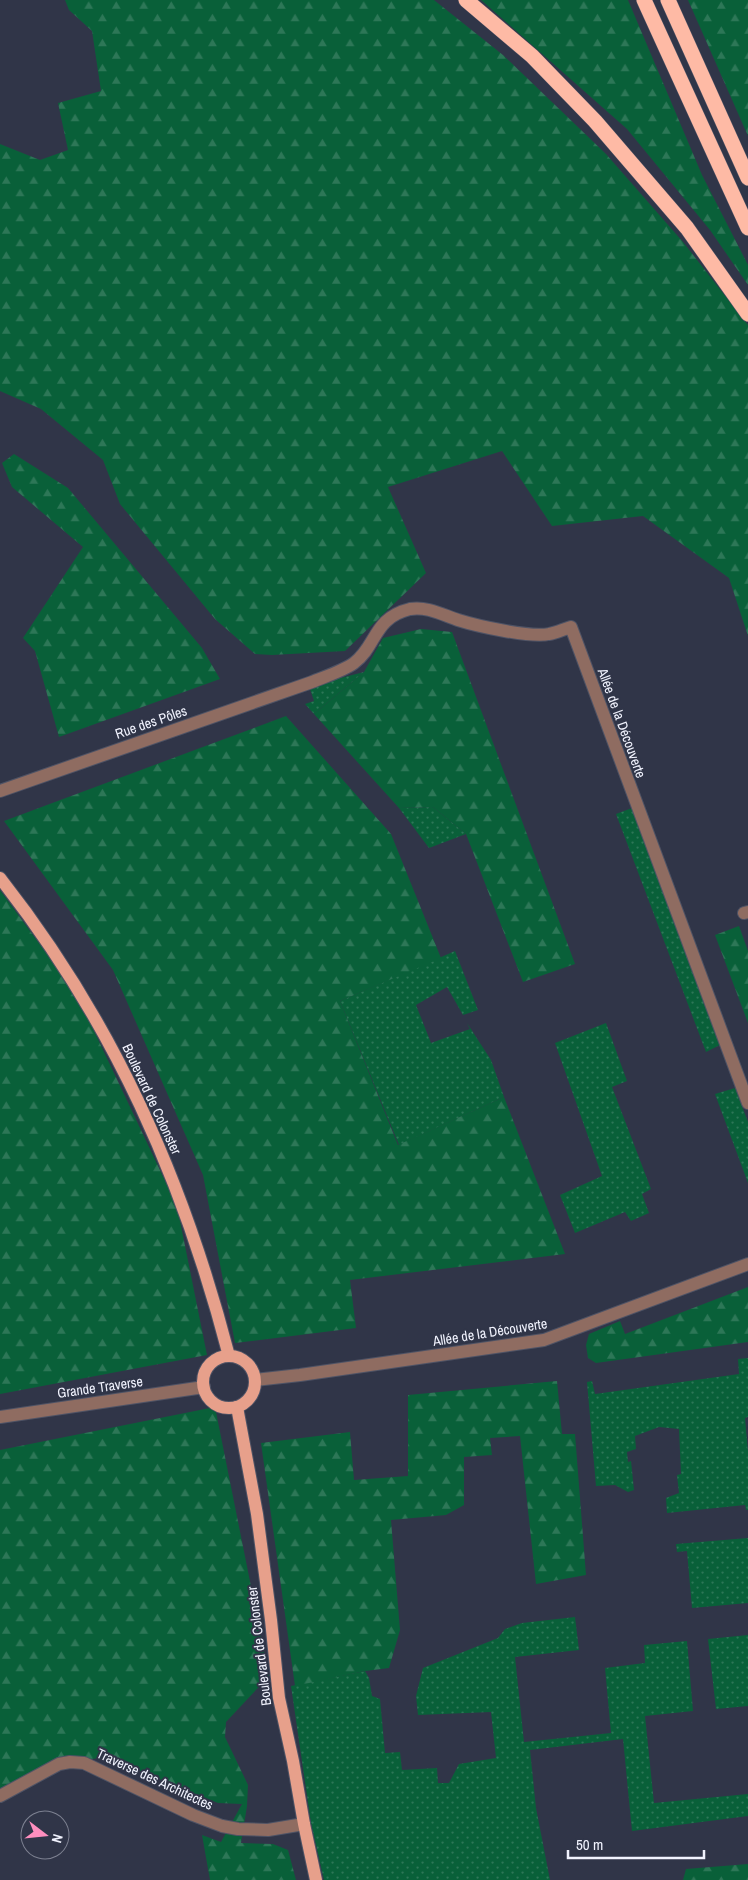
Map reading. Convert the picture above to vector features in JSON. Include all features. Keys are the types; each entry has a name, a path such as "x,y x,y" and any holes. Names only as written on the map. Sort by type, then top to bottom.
{"highway":[{"path":"466,0 532,56 595,121 687,228 748,314"},
{"path":"644,0 748,228"},
{"path":"668,0 748,178"}],"main road":[{"name":"Boulevard de Colonster","path":"0,878 42,933 79,990 120,1063 150,1125 191,1226 229,1356"},
{"path":"229,1356 236,1357 249,1366 255,1380 255,1387 248,1400 237,1407 227,1408 219,1406 212,1401 204,1387 204,1378 212,1363 220,1358 229,1356"},
{"name":"Boulevard de Colonster","path":"237,1407 257,1514 279,1698 316,1880"}],"street":[{"name":"Allée de la Découverte","path":"312,682 354,664 384,622 411,609 427,609 458,620 526,634 547,635 571,627 748,1103"},
{"name":"Rue des Pôles","path":"0,791 312,682"},
{"name":"Allée de la Découverte","path":"255,1380 544,1340 748,1264"},
{"name":"Grande Traverse","path":"0,1417 204,1387"},
{"name":"Traverse des Architectes","path":"0,1796 59,1764 70,1762 84,1763 193,1815 222,1826 238,1829 268,1830 304,1824"}],"green space":[{"path":"65,0 434,0 503,55 606,154 683,242 748,325 748,636 729,578 643,516 552,526 502,451 388,487 426,573 345,651 272,655 255,654 215,619 120,504 103,460 41,409 0,391 0,144 40,160 68,150 58,103 101,91 92,31 69,10"},
{"path":"481,0 628,0 702,175 748,265 748,285 710,230 627,129"},
{"path":"688,0 748,0 748,136"},
{"path":"14,454 68,488 202,648 220,679 59,737 35,651 23,638 83,547 12,487 2,463"},
{"path":"421,629 452,632 575,964 523,982 466,834 433,807 399,808 314,714 364,672 383,638"},
{"path":"364,672 314,714 305,704 314,701 309,686"},
{"path":"286,716 391,834 441,958 340,1001 398,1145 504,1097 565,1254 350,1280 356,1328 235,1343 203,1175 113,970 4,821"},
{"path":"433,807 466,834 429,848 399,808"},
{"path":"632,808 720,1045 706,1052 616,814"},
{"path":"0,890 77,995 177,1206 207,1355 0,1394"},
{"path":"739,926 748,951 748,1023 715,935"},
{"path":"455,951 478,1010 463,1015 447,987 416,1005 431,1043 470,1029 467,1023 491,1060 504,1097 399,1145 340,1001"},
{"path":"606,1023 627,1081 612,1087 651,1189 642,1194 649,1213 631,1221 625,1212 575,1233 560,1195 602,1176 555,1043"},
{"path":"735,1088 748,1122 748,1183 715,1094"},
{"path":"748,1287 748,1342 596,1363 588,1358 586,1345 589,1334 620,1321 625,1334"},
{"path":"748,1358 748,1417 745,1418 748,1452 748,1510 746,1510 745,1505 667,1513 666,1498 679,1493 677,1475 681,1474 679,1429 659,1427 635,1436 636,1449 627,1452 628,1462 631,1461 634,1490 628,1492 615,1485 596,1486 587,1382 592,1381 595,1394 739,1374 738,1359"},
{"path":"557,1381 562,1434 575,1434 586,1575 536,1584 520,1436 490,1438 492,1455 464,1457 464,1505 446,1515 391,1520 400,1630 389,1668 365,1671 295,1686 261,1443 350,1432 354,1480 408,1476 408,1395"},
{"path":"215,1407 269,1676 226,1722 225,1737 248,1785 247,1806 241,1843 273,1844 288,1850 296,1880 210,1880 202,1835 221,1842 242,1804 218,1803 106,1757 70,1762 0,1796 0,1450"},
{"path":"748,1538 748,1603 692,1608 687,1551 677,1552 676,1544"},
{"path":"575,1617 579,1650 515,1657 524,1742 611,1733 605,1668 645,1663 644,1645 687,1641 693,1711 645,1716 654,1803 748,1794 748,1816 632,1831 623,1739 530,1750 536,1808 550,1880 324,1880 311,1823 291,1686 365,1671 369,1678 372,1696 380,1699 385,1753 400,1752 402,1770 437,1768 438,1783 449,1783 459,1764 496,1758 491,1712 418,1715 416,1696 423,1668 498,1638 505,1629 522,1623"},
{"path":"748,1635 748,1706 716,1709 708,1639"},
{"path":"748,1864 748,1880 683,1880 686,1869"}]}
